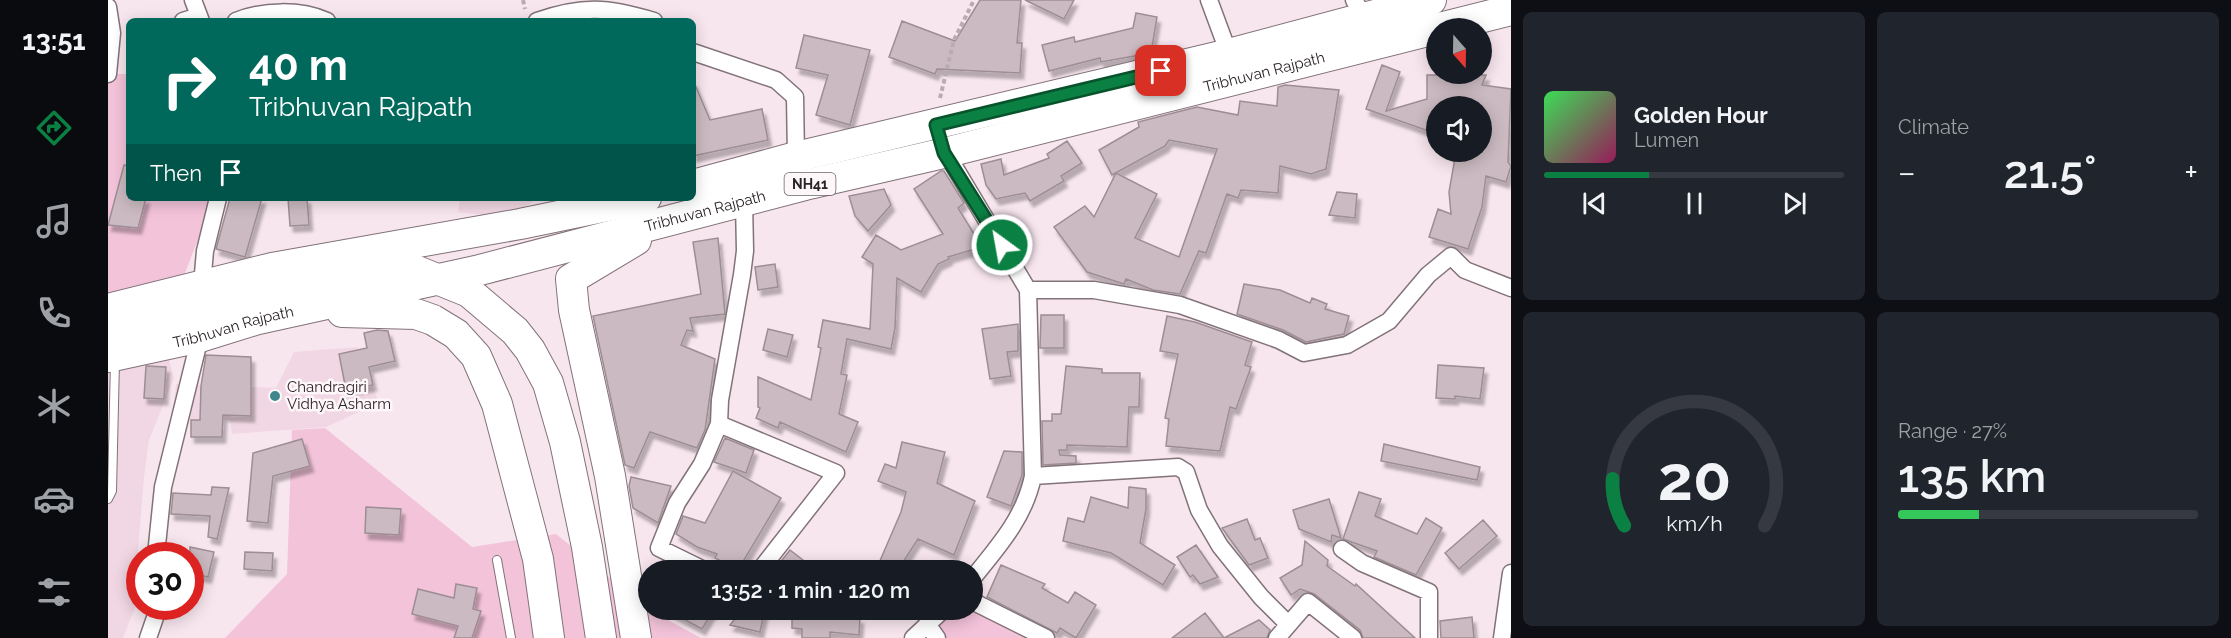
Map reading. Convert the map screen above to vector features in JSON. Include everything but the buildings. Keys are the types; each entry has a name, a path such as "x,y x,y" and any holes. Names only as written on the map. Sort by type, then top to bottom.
{"highway":[{"name":"Tribhuvan Rajpath","path":"696,199 744,201 940,139 1228,54 1360,9 1511,10"},
{"name":"Tribhuvan Rajpath","path":"696,199 796,157 940,139 1421,9"},
{"name":"Tribhuvan Rajpath","path":"108,309 272,268 520,224 631,201"},
{"name":"Tribhuvan Rajpath","path":"110,348 200,337 258,319 476,271 689,201"},
{"path":"636,638 610,476 574,310 571,279 692,201"},
{"path":"110,348 359,271 412,269 469,292 516,331 530,350 548,383 565,442 587,547 601,638"},
{"path":"303,310 416,314 433,320 456,334 477,356 497,404 538,559 549,638"}],"street":[{"path":"193,0 194,18"},
{"path":"1209,0 1228,54"},
{"path":"108,7 116,33 108,74"},
{"path":"545,18 562,12 606,8 643,18"},
{"path":"251,18 277,13 309,13 320,18"},
{"path":"696,53 776,80 795,98 796,157"},
{"path":"940,139 1028,290 1033,476 1028,499 1007,534 983,565"},
{"path":"202,285 205,250 217,201"},
{"path":"684,560 659,548 677,503 702,464 718,424 745,251 744,201"},
{"path":"1028,290 1094,290 1180,305 1279,339 1304,353 1347,345 1389,321 1428,275 1451,256 1465,270 1511,288"},
{"path":"157,542 163,487 200,337"},
{"path":"718,424 836,472 768,560"},
{"path":"1033,476 1178,467 1186,472 1199,510 1220,546 1261,597 1288,624"},
{"path":"1342,549 1362,563 1429,592 1429,638"},
{"path":"1502,638 1511,573"},
{"path":"1276,638 1308,602 1353,638"},
{"path":"983,606 1046,638"},
{"path":"148,638 154,620"},
{"path":"913,638 932,631"}],"lane":[{"path":"109,493 110,348"},
{"path":"497,560 511,638"}],"path":[{"path":"940,139 942,82 954,40 974,0"}],"shaded area":[{"path":"108,74 126,74 126,201 211,201 170,312 108,326"},
{"path":"460,201 534,201 509,218 458,212"},
{"name":"Chandragiri Vidhya Asharm","path":"357,347 379,403 326,427 232,434 230,420 172,419 176,384 276,388 294,352"},
{"path":"168,357 174,378 149,440 139,542 126,542 126,620 130,620 123,638 108,638 108,368"},
{"path":"325,428 472,547 556,534 638,601 638,620 668,620 701,638 225,638 287,574 292,430"},
{"path":"983,610 1024,638 921,638 937,620 983,620"}],"place":[{"name":"Chandragiri Vidhya Asharm","path":"275,396"}],"route":[{"path":"1002,245 944,153 936,125 1161,71"}]}
